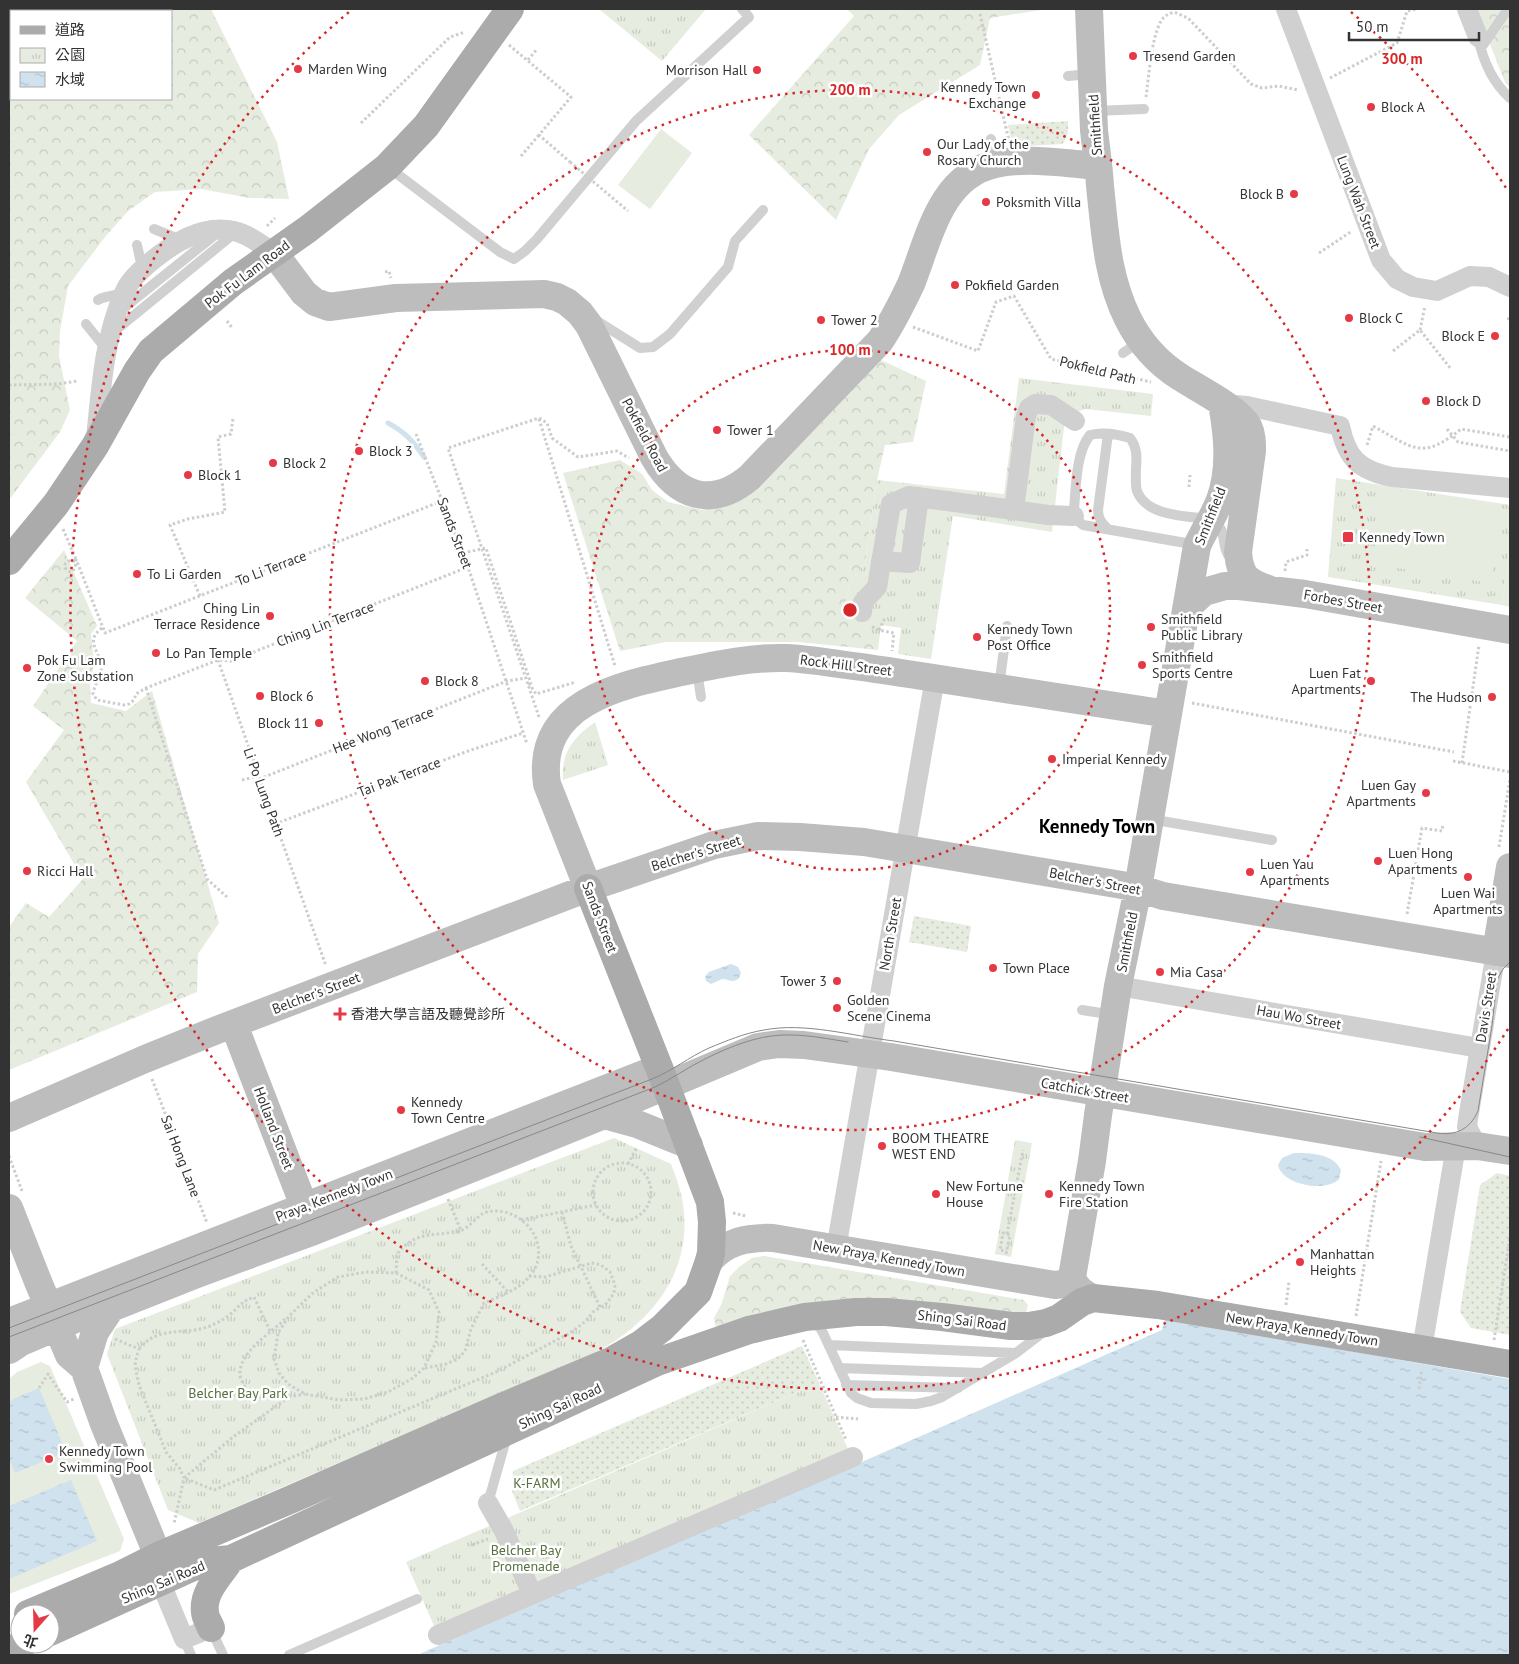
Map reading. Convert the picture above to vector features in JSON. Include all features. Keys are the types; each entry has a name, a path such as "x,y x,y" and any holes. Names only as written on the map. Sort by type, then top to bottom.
{"main road":[{"name":"Pok Fu Lam Road","path":"9,561 56,504 95,446 137,371 151,351 226,288 250,236 308,229 387,167 426,126 510,9"},
{"name":"Smithfield","path":"1089,9 1080,75 1093,111 1106,243 1111,274 1122,306 1132,347 1150,351 1171,370 1222,404 1247,424 1252,436 1250,468 1238,552 1239,566"},
{"name":"Pokfield Road","path":"250,236 304,293 315,302 329,307 396,298 544,294 567,302 580,312 589,325 654,456 666,476 680,487 697,494 714,495 732,490 750,477 880,341 904,299 944,202 968,176 987,166 999,148 1046,161 1098,166"},
{"name":"Smithfield","path":"1072,1277 1091,1170 1118,986 1138,888 1149,819 1177,708 1186,614 1198,546 1220,500 1223,488 1228,444 1222,404"},
{"path":"1239,566 1245,578 1255,584 1276,581"},
{"name":"Forbes Street","path":"1186,614 1197,597 1212,589 1276,581 1510,630"},
{"name":"Rock Hill Street","path":"540,740 555,734 562,723 581,704 618,687 697,669 743,661 785,658 999,688 1177,708"},
{"name":"Sands Street","path":"540,740 547,759 547,784 662,1077"},
{"name":"Belcher's Street","path":"9,1118 145,1059 588,888 714,844 758,836 864,842 1138,888 1163,896 1503,953"},
{"name":"Davis Street","path":"1503,953 1505,858"},
{"name":"Holland Street","path":"234,1025 309,1218"},
{"name":"Catchick Street","path":"662,1077 766,1045 804,1044 989,1073 1102,1094 1425,1147 1467,1146 1510,1151"},
{"path":"662,1077 689,1145 718,1204"},
{"name":"Praya, Kennedy Town","path":"9,1322 52,1316 87,1314 111,1308 202,1272 309,1218 508,1154 604,1115 662,1077"},
{"name":"Praya, Kennedy Town","path":"9,1350 52,1316 309,1218 662,1077"},
{"path":"604,1115 637,1124 689,1145"},
{"name":"Shing Sai Road","path":"60,1626 159,1569 292,1499 611,1361 641,1344 662,1328 698,1292 710,1262 718,1204"},
{"path":"9,1208 69,1355 84,1368 159,1569"},
{"name":"New Praya, Kennedy Town","path":"710,1262 716,1253 730,1245 742,1240 758,1237 1055,1285 1064,1284 1072,1277"},
{"path":"1072,1277 1078,1289 1085,1295 1093,1298"},
{"name":"New Praya, Kennedy Town","path":"1093,1298 1158,1305 1421,1356 1510,1364"},
{"name":"Shing Sai Road","path":"52,1604 123,1574 231,1558 657,1362 748,1330 803,1326 856,1312 886,1312 1011,1326 1029,1326 1059,1318 1082,1302 1093,1298"},
{"path":"84,1368 94,1332 111,1308"},
{"path":"211,1628 204,1612 207,1596 231,1558"}],"street":[{"name":"Lung Wah Street","path":"1286,9 1381,260 1397,279 1414,287 1437,291 1470,276 1489,276 1510,287"},
{"path":"1467,9 1479,43"},
{"path":"95,446 108,343 124,291 132,279 139,255 160,254 165,234 200,233 250,236"},
{"path":"1014,510 1026,416 1029,408 1035,404 1051,405 1075,421"},
{"path":"1222,404 1247,406 1340,426 1344,443 1351,456 1360,465 1379,474 1392,477 1510,488"},
{"path":"862,612 863,602 876,587 891,504 909,496 1048,515 1074,516"},
{"path":"881,561 910,563 919,497"},
{"name":"North Street","path":"836,1249 935,678"},
{"name":"Davis Street","path":"1467,1146 1467,1127 1479,1048 1503,953"},
{"name":"Hau Wo Street","path":"1118,986 1479,1048"},
{"path":"1421,1356 1422,1344 1467,1146"},
{"path":"438,1635 853,1457"},
{"path":"488,1503 504,1531 532,1594"},
{"path":"159,1569 188,1647 211,1628"}],"lane":[{"path":"387,167 500,252 514,259 537,239 636,121 749,17 742,9"},
{"path":"1508,9 1479,43 1494,81 1510,98"},
{"path":"1093,111 1144,109"},
{"path":"589,325 597,321 640,348 653,347 670,334 728,266 735,241 763,210"},
{"path":"116,315 250,236"},
{"path":"86,324 108,343 127,320 250,236"},
{"path":"98,300 118,295 124,291"},
{"path":"1108,434 1098,510 1098,516 1108,529"},
{"path":"1198,546 1083,525 1078,521 1074,516 1074,509 1080,458 1085,440 1090,435 1108,434 1130,438 1136,449 1135,480 1140,498 1153,509 1162,512 1210,519 1217,523 1222,530 1226,551 1239,566"},
{"path":"999,688 1007,626"},
{"path":"697,669 701,697"},
{"path":"1149,819 1272,840"},
{"path":"1082,1010 1114,1015"},
{"path":"803,1326 820,1328 830,1345 846,1385 851,1393 858,1398 871,1403 923,1403 942,1397 959,1388 1016,1353 1059,1318"},
{"path":"830,1345 1016,1353"},
{"path":"839,1368 983,1373"},
{"path":"846,1385 959,1388"},
{"path":"488,1503 508,1430"},
{"path":"289,1655 417,1599"},
{"path":"211,1628 223,1655"}],"path":[{"path":"1324,81 1397,43 1407,11 1416,9"},
{"path":"1144,109 1157,30 1164,17 1174,12 1188,18 1251,84 1268,89 1279,86 1299,90"},
{"path":"980,14 999,148"},
{"path":"361,123 450,37 468,31"},
{"path":"512,47 571,96 522,156"},
{"path":"528,60 537,49"},
{"path":"539,135 628,211"},
{"path":"250,236 275,218"},
{"path":"1319,253 1353,230"},
{"path":"385,272 388,271 391,279"},
{"name":"Pokfield Path","path":"905,324 978,350 996,302 1014,296 1051,359 1156,383"},
{"path":"1393,351 1420,330 1425,303"},
{"path":"1508,320 1510,316"},
{"path":"227,321 233,329"},
{"path":"1420,330 1451,369"},
{"path":"9,386 58,384 77,381"},
{"path":"200,596 170,525 188,519 225,512 218,437 231,434 233,418"},
{"path":"539,418 547,423 552,438 578,457 617,451 634,462"},
{"path":"539,418 448,448 531,692 540,740"},
{"path":"539,418 558,475 616,670"},
{"path":"1372,426 1401,442 1423,449 1430,448 1461,429 1510,437"},
{"path":"1447,430 1458,442 1510,451"},
{"name":"Sands Street","path":"416,434 463,553 523,733 540,740"},
{"path":"1189,487 1190,475"},
{"name":"To Li Terrace","path":"102,628 105,633 442,501"},
{"path":"63,530 76,558 76,564 73,571 70,572 65,568 65,564 68,561 75,561 78,564 102,628"},
{"path":"463,553 486,548 532,687"},
{"path":"1276,581 1286,562 1307,555 1307,549"},
{"name":"Ching Lin Terrace","path":"102,628 95,634 93,641 101,664 101,671 92,694 97,700 124,705 129,704 134,700 136,694 153,684 218,660 231,661 468,567"},
{"path":"885,618 879,630 894,632 891,659"},
{"path":"1462,763 1480,640"},
{"name":"Li Po Lung Path","path":"218,660 328,974"},
{"path":"526,678 536,694 580,681"},
{"name":"Hee Wong Terrace","path":"242,780 258,777 507,681 526,678"},
{"path":"146,688 207,879 227,897"},
{"path":"1177,708 1454,752"},
{"name":"Tai Pak Terrace","path":"275,824 468,751 523,733"},
{"path":"1453,761 1510,772"},
{"path":"1505,858 1510,779"},
{"path":"1406,919 1422,828 1442,831 1443,824"},
{"name":"Sai Hong Lane","path":"160,1075 152,1078 208,1224"},
{"path":"628,1164 641,1140"},
{"path":"1007,1234 1003,1233 1000,1250 1007,1252 1010,1235 1007,1234 1022,1150"},
{"path":"1356,1316 1381,1161"},
{"path":"618,1163 628,1164 643,1172 648,1180 650,1198 642,1213 626,1221 617,1221 608,1218 596,1205 593,1187 596,1178 602,1171 618,1163"},
{"path":"447,1198 461,1231"},
{"path":"718,1204 732,1213 750,1217"},
{"path":"521,1220 596,1205"},
{"path":"396,1273 397,1254 410,1241 430,1234 461,1231 486,1212 503,1212 521,1220 532,1230 539,1244 536,1266 525,1281 509,1293 484,1303 471,1329 465,1351 458,1359 446,1364 424,1368"},
{"path":"562,1212 571,1246 600,1307"},
{"path":"1494,1340 1510,1237"},
{"path":"184,1478 214,1490 496,1372 570,1333 586,1321 593,1312 607,1303 614,1293 615,1285 610,1272 601,1265 592,1263 545,1277 528,1276"},
{"path":"482,1264 509,1293"},
{"path":"288,1316 278,1333 274,1359 280,1373 288,1384 305,1394 339,1400 364,1399 388,1392 412,1378 424,1368 436,1342 439,1312 429,1290 396,1273 366,1272 338,1277 314,1292 288,1316 271,1333 252,1346 242,1362 240,1377 247,1391 262,1398 290,1397 305,1394"},
{"path":"1286,1305 1289,1282"},
{"path":"174,1524 184,1478 180,1469 166,1452 139,1385 135,1366 139,1349 144,1343 158,1334 206,1327 225,1317 246,1300 254,1297 271,1333"},
{"path":"803,1326 836,1417 853,1457"},
{"path":"112,1338 139,1349"},
{"path":"1419,1389 1421,1356"},
{"path":"39,1388 48,1374 67,1402"},
{"path":"184,1478 233,1437 290,1397"},
{"path":"836,1417 858,1419"}],"green space":[{"path":"9,9 211,9 277,142 289,199 250,198 201,189 155,192 128,211 105,237 68,286 60,331 59,356 70,410 60,432 9,500"},
{"path":"599,9 706,9 662,61"},
{"path":"847,9 1047,9 990,18 980,65 899,115 869,149 836,220 749,135 854,16"},
{"path":"1476,9 1510,9 1510,88 1505,82"},
{"path":"1068,121 1067,136 1062,144 1013,147 1008,125"},
{"path":"661,129 692,153 650,209 618,185"},
{"path":"881,360 926,381 913,442 885,445 877,480 865,563 849,584 843,614 878,650 798,642 666,642 620,651 563,473 620,460 642,474 652,490 668,502 702,510 725,507 748,496 760,487"},
{"path":"1019,378 1153,394 1151,416 1085,409 1069,418 1064,427 1052,532 953,516 931,659 898,654 901,628 881,625 878,650 843,614 849,584 865,563 877,480 1004,494"},
{"path":"1336,478 1510,505 1510,546 1502,605 1328,577"},
{"path":"1384,489 1502,508 1490,583 1372,564"},
{"path":"1510,546 1510,607 1502,605"},
{"path":"64,550 97,626 91,634 94,664 90,684 91,703 126,711 152,691 219,923 198,954 197,992 9,1070 9,927 26,903 49,917 83,879 26,782 64,730 33,706 77,641 25,598"},
{"path":"595,722 608,765 563,780 564,761 570,746 580,734"},
{"path":"914,916 971,926 967,952 909,942"},
{"name":"Belcher Bay Park","path":"614,1138 671,1164 680,1189 683,1205 684,1229 681,1252 674,1274 664,1293 650,1311 633,1327 615,1341 594,1353 199,1523 168,1510 107,1354 115,1329"},
{"path":"1015,1140 1032,1143 1011,1257 995,1254"},
{"path":"1497,1173 1510,1176 1510,1335 1471,1328 1460,1312 1480,1185"},
{"path":"764,1256 1024,1300 1028,1305 1026,1313 717,1331 714,1318 722,1303 730,1276 752,1258"},
{"name":"K-FARM","path":"802,1346 819,1383 520,1511 512,1491 513,1471"},
{"name":"Kennedy Town Swimming Pool","path":"41,1362 50,1366 124,1539 120,1551 9,1594 9,1379 17,1372"},
{"name":"Belcher Bay Promenade","path":"819,1383 855,1465 442,1644 406,1562"}],"water":[{"path":"731,964 738,967 741,973 737,980 722,979 711,984 706,981 705,977 709,972"},
{"path":"1294,1153 1320,1155 1333,1160 1341,1170 1339,1179 1325,1186 1315,1186 1305,1185 1287,1178 1281,1172 1278,1165 1282,1158"},
{"path":"1165,1319 1510,1379 1510,1655 417,1655 1162,1330"},
{"path":"39,1388 66,1452 15,1473 9,1458 9,1401"},
{"path":"71,1480 97,1541 9,1579 9,1506"}],"waterway":[{"path":"388,423 408,437 424,457"}],"tram line":[{"path":"9,1328 652,1079 709,1048 743,1035 764,1030 796,1028 829,1031 1437,1133 1456,1132 1467,1127 1478,1111 1492,1026 1497,980 1503,969 1510,962"},
{"path":"9,1337 655,1087 699,1062 736,1045 768,1036 779,1035 819,1037 848,1042"},
{"path":"1420,1137 1510,1157"}],"place":[{"name":"Tresend Garden","path":"1133,56"},
{"name":"Marden Wing","path":"298,69"},
{"name":"Morrison Hall","path":"757,70"},
{"name":"Kennedy Town Exchange","path":"1036,95"},
{"name":"Block A","path":"1371,107"},
{"name":"Our Lady of the Rosary Church","path":"927,152"},
{"name":"Block B","path":"1294,194"},
{"name":"Poksmith Villa","path":"986,202"},
{"name":"Pokfield Garden","path":"955,285"},
{"name":"Block C","path":"1349,318"},
{"name":"Tower 2","path":"821,320"},
{"name":"Block E","path":"1495,336"},
{"name":"Block D","path":"1426,401"},
{"name":"Tower 1","path":"717,430"},
{"name":"Block 3","path":"359,451"},
{"name":"Block 2","path":"273,463"},
{"name":"Block 1","path":"188,475"},
{"name":"Kennedy Town","path":"1348,537"},
{"name":"To Li Garden","path":"137,574"},
{"name":"Ching Lin Terrace Residence","path":"270,616"},
{"name":"Smithfield Public Library","path":"1151,627"},
{"name":"Kennedy Town Post Office","path":"977,637"},
{"name":"Lo Pan Temple","path":"156,653"},
{"name":"Smithfield Sports Centre","path":"1142,665"},
{"name":"Pok Fu Lam Zone Substation","path":"27,668"},
{"name":"Block 8","path":"425,681"},
{"name":"Luen Fat Apartments","path":"1371,681"},
{"name":"Block 6","path":"260,696"},
{"name":"The Hudson","path":"1492,697"},
{"name":"Block 11","path":"319,723"},
{"name":"Imperial Kennedy","path":"1052,759"},
{"name":"Luen Gay Apartments","path":"1426,793"},
{"name":"Luen Hong Apartments","path":"1378,861"},
{"name":"Ricci Hall","path":"27,871"},
{"name":"Luen Yau Apartments","path":"1250,872"},
{"name":"Luen Wai Apartments","path":"1468,877"},
{"name":"Town Place","path":"993,968"},
{"name":"Mia Casa","path":"1160,972"},
{"name":"Tower 3","path":"837,981"},
{"name":"Golden Scene Cinema","path":"837,1008"},
{"name":"香港大學言語及聽覺診所","path":"340,1014"},
{"name":"Kennedy Town Centre","path":"401,1110"},
{"name":"BOOM THEATRE WEST END","path":"882,1146"},
{"name":"New Fortune House","path":"936,1194"},
{"name":"Kennedy Town Fire Station","path":"1049,1194"},
{"name":"Manhattan Heights","path":"1300,1262"},
{"name":"Kennedy Town Swimming Pool","path":"49,1459"}],"district":[{"name":"Kennedy Town","path":"1097,826"}]}
